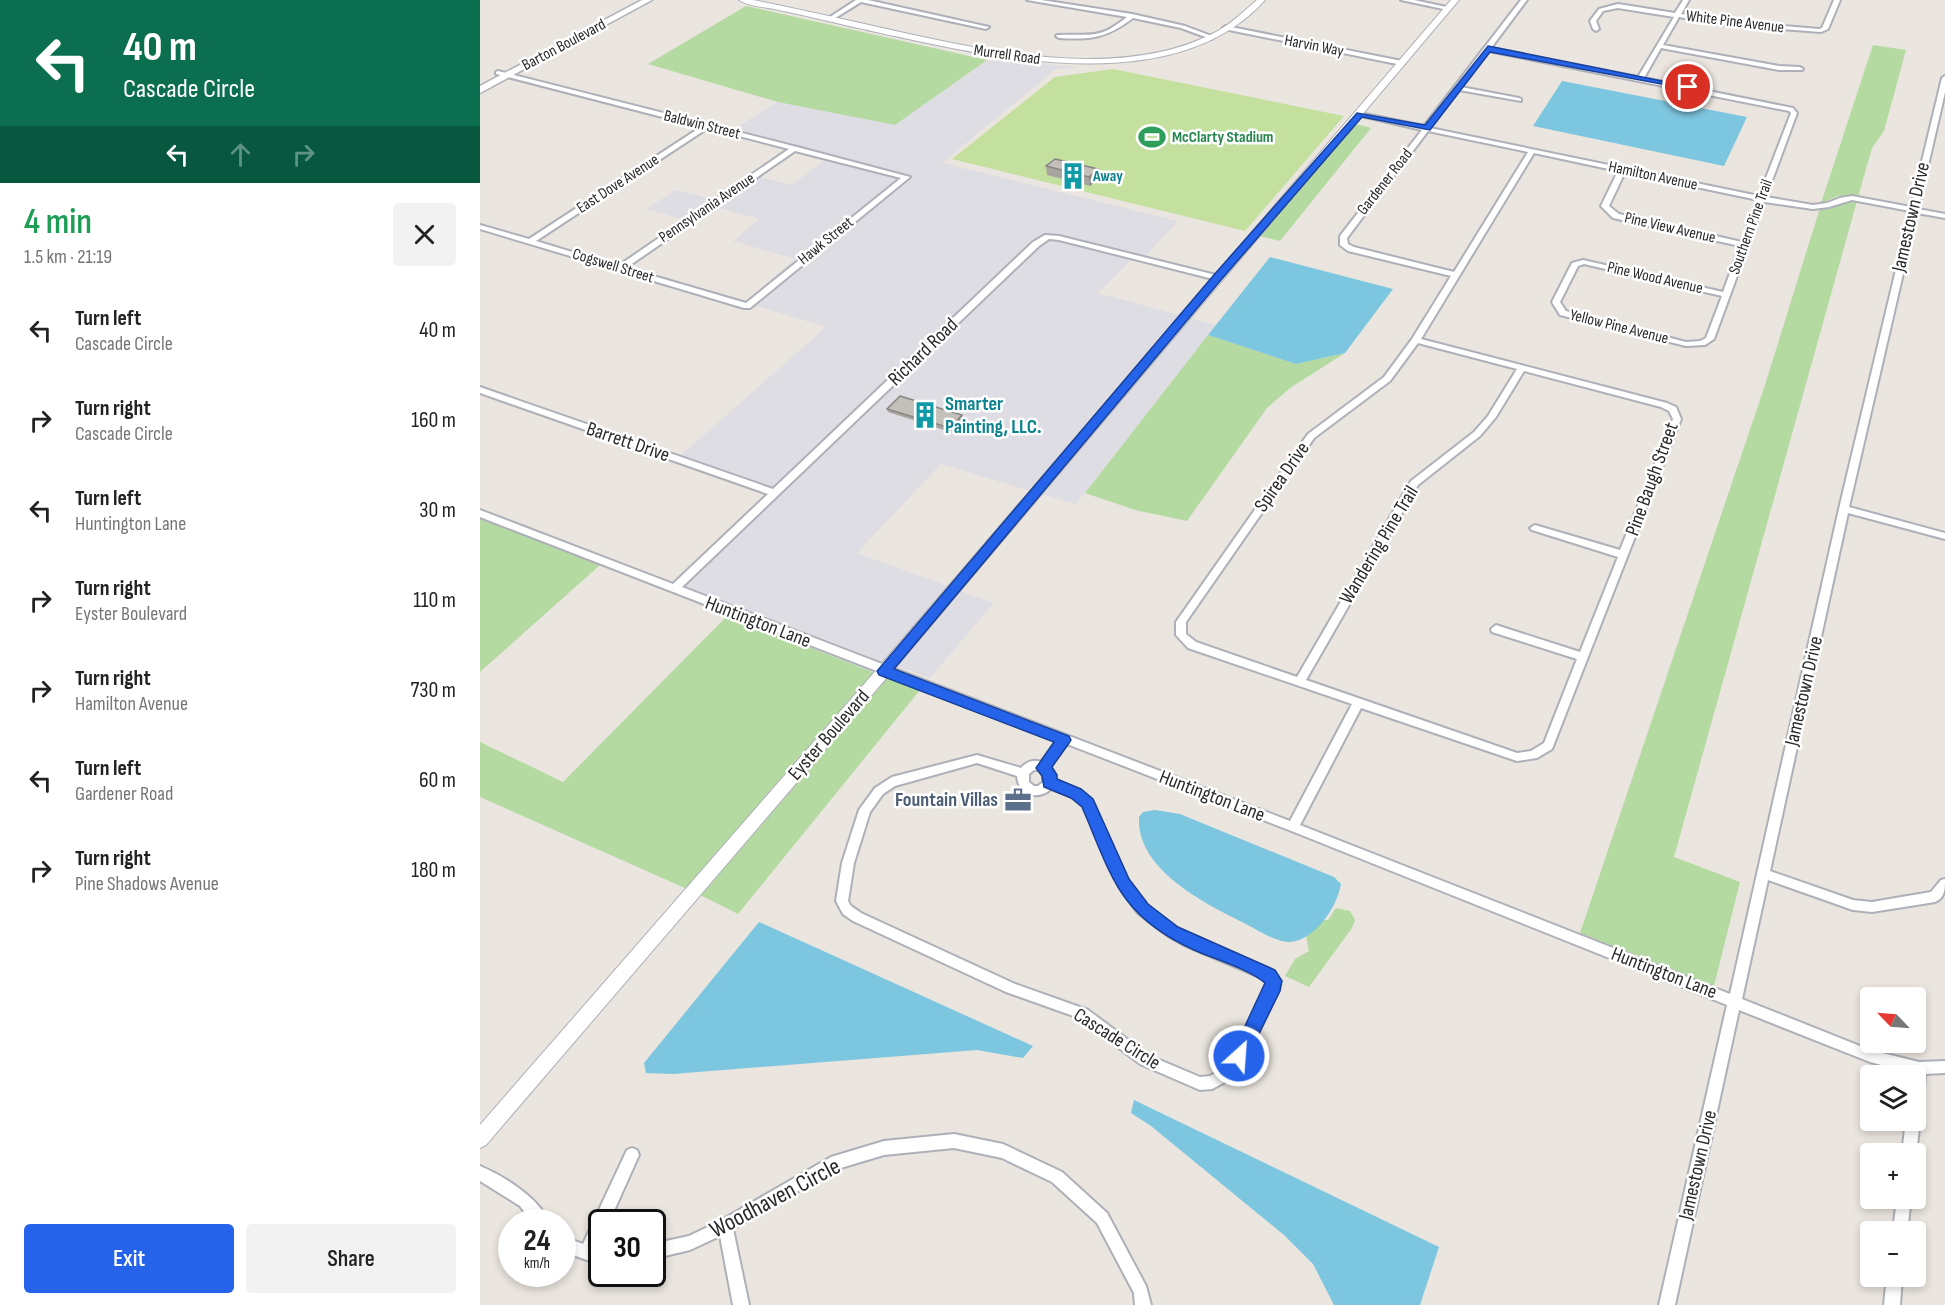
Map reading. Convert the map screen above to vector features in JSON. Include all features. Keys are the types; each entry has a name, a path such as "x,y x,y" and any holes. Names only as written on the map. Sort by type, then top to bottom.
{"main road":[{"name":"Barton Boulevard","path":"480,90 502,74 634,0"},
{"name":"Barton Boulevard","path":"480,82 502,74 583,35 648,0"},
{"path":"583,35 580,33 582,30 603,17"}],"street":[{"name":"Murrell Road","path":"743,0 988,54 1051,61 1085,61 1152,53 1211,37 1261,0"},
{"path":"830,19 860,0 986,27"},
{"path":"1030,0 1132,16 1183,27 1211,37"},
{"path":"1404,0 1448,8"},
{"name":"Eyster Boulevard","path":"480,1139 884,671 1455,0"},
{"name":"Gardener Road","path":"1456,276 1351,249 1344,245 1342,238 1524,0"},
{"path":"1488,49 1641,78 1686,0"},
{"name":"White Pine Avenue","path":"1596,29 1593,21 1601,10 1607,7 1628,7 1726,23 1811,32 1826,29 1837,0"},
{"path":"1059,36 1101,37 1111,33 1132,16"},
{"name":"Harvin Way","path":"1226,28 1402,63"},
{"path":"1659,46 1779,68 1800,69"},
{"name":"Baldwin Street","path":"502,74 906,177"},
{"name":"Southern Pine Trail","path":"1641,78 1791,109 1794,113 1710,339 1702,343"},
{"name":"Jamestown Drive","path":"1667,1305 1844,509 1912,210 1945,78"},
{"path":"1458,88 1519,100"},
{"name":"Hamilton Avenue","path":"1360,114 1761,199 1815,206 1829,205 1840,198 1852,198 1945,216"},
{"name":"East Dove Avenue","path":"530,242 707,126"},
{"name":"Pennsylvania Avenue","path":"620,268 795,148"},
{"name":"Spirea Drive","path":"1533,150 1416,340 1387,379 1311,436 1181,622 1180,635 1192,645 1516,757 1533,754"},
{"name":"Pine View Avenue","path":"1623,169 1605,206 1609,212 1616,216 1744,245"},
{"name":"Hawk Street","path":"747,306 906,177"},
{"name":"Cogswell Street","path":"480,227 747,306"},
{"name":"Richard Road","path":"674,589 1036,244 1048,237 1217,278"},
{"name":"Pine Wood Avenue","path":"1583,262 1726,295"},
{"name":"Yellow Pine Avenue","path":"1583,262 1575,266 1556,302 1557,308 1563,313 1686,344 1702,343"},
{"name":"Pine Baugh Street","path":"1416,340 1664,405 1672,409 1677,419 1548,746 1533,754"},
{"name":"Wandering Pine Trail","path":"1299,682 1414,483 1477,434 1492,417 1521,369"},
{"name":"Barrett Drive","path":"480,390 775,494"},
{"path":"1844,509 1945,536"},
{"name":"Huntington Lane","path":"480,513 884,671 1293,827 1870,1056 1907,1065"},
{"path":"1534,528 1624,555"},
{"path":"1496,629 1582,657"},
{"path":"1293,827 1358,703"},
{"path":"1043,768 1064,740"},
{"name":"Cascade Circle","path":"977,759 1023,773 1021,782 1028,789 1040,789 1049,783 1076,794 1088,803 1123,883 1142,909 1181,937 1269,975 1273,981 1272,991 1239,1056 1226,1075 1216,1082 1200,1084 1146,1060 1083,1014 1011,988 857,917 847,910 842,901 848,863 865,810 884,786 977,759"},
{"path":"1023,773 1032,767 1043,768 1050,775 1049,783"},
{"path":"1764,874 1853,905 1872,907 1935,897 1945,884"},
{"name":"Huntington Lane","path":"1926,1068 1945,1067"},
{"name":"Woodhaven Circle","path":"666,1249 690,1243 726,1226 831,1164 884,1148 954,1141 1003,1151 1057,1177 1102,1218 1141,1291 1143,1305"},
{"path":"611,1209 632,1155"},
{"path":"480,1173 525,1201 531,1209"},
{"path":"726,1226 741,1305"},
{"path":"1892,1305 1894,1287"}],"shaded area":[{"path":"987,60 1081,67 1056,69 942,163 1178,221 1145,257 1059,235 1044,236 1032,243 773,489 680,456 826,327 754,305 912,176 732,130 779,101 895,125"},
{"path":"827,159 900,177 744,302 795,259 733,241 759,219 719,208 693,222 759,177 791,185"},
{"path":"676,190 715,200 685,220 646,209"},
{"path":"1050,240 1132,259 1098,293 1179,315 1030,491 941,464 857,553 948,586 884,662 683,587 1041,246"},
{"path":"1189,318 1216,325 1076,504 1041,494"},
{"path":"960,591 994,603 930,678 896,666"}],"green space":[{"path":"746,6 987,60 895,125 778,102 648,64"},
{"path":"1873,45 1906,50 1884,131 1872,148 1858,197 1838,196 1821,203"},
{"name":"McClarty Stadium","path":"1113,69 1344,116 1245,231 952,159 1055,77"},
{"path":"1356,124 1371,128 1280,241 1259,236"},
{"path":"1844,200 1857,201 1674,857 1740,882 1714,986 1580,933 1765,385 1820,208 1834,207"},
{"path":"1208,335 1296,364 1345,353 1290,388 1267,408 1187,521 1135,510 1085,493"},
{"path":"480,518 600,565 480,672"},
{"path":"728,615 875,673 687,889 480,797 480,742 563,782"},
{"path":"886,677 920,690 738,914 700,895"},
{"path":"1336,908 1350,911 1355,920 1352,928 1309,987 1285,976 1295,959 1309,951 1306,936 1318,920 1328,920"}],"water":[{"path":"1562,81 1747,117 1724,166 1533,126"},
{"path":"1270,257 1393,289 1345,353 1296,364 1208,335"},
{"path":"1155,810 1180,814 1334,877 1341,884 1335,903 1323,921 1308,936 1289,942 1267,935 1194,895 1161,869 1149,853 1141,836 1139,817 1143,812"},
{"path":"759,922 1033,1046 1023,1058 977,1050 673,1074 646,1073 644,1063"},
{"path":"1134,1100 1439,1247 1420,1305 1334,1305 1313,1264 1284,1235 1151,1126 1131,1113"}],"building":[{"path":"1055,159 1098,169 1089,177 1046,166"},
{"name":"Smarter Painting, LLC.","path":"900,396 962,415 950,428 887,409"}],"place":[{"name":"McClarty Stadium","path":"1152,137"},
{"name":"Away","path":"1073,176"},
{"name":"Smarter Painting, LLC.","path":"925,415"},
{"name":"Fountain Villas","path":"1018,800"}],"route":[{"path":"1239,1056 1272,991 1273,981 1269,975 1190,942 1172,932 1142,909 1123,883 1088,803 1076,794 1049,783 1050,775 1043,768 1064,740 884,671 1217,278 1360,114 1427,128 1488,49 1688,87"}]}
